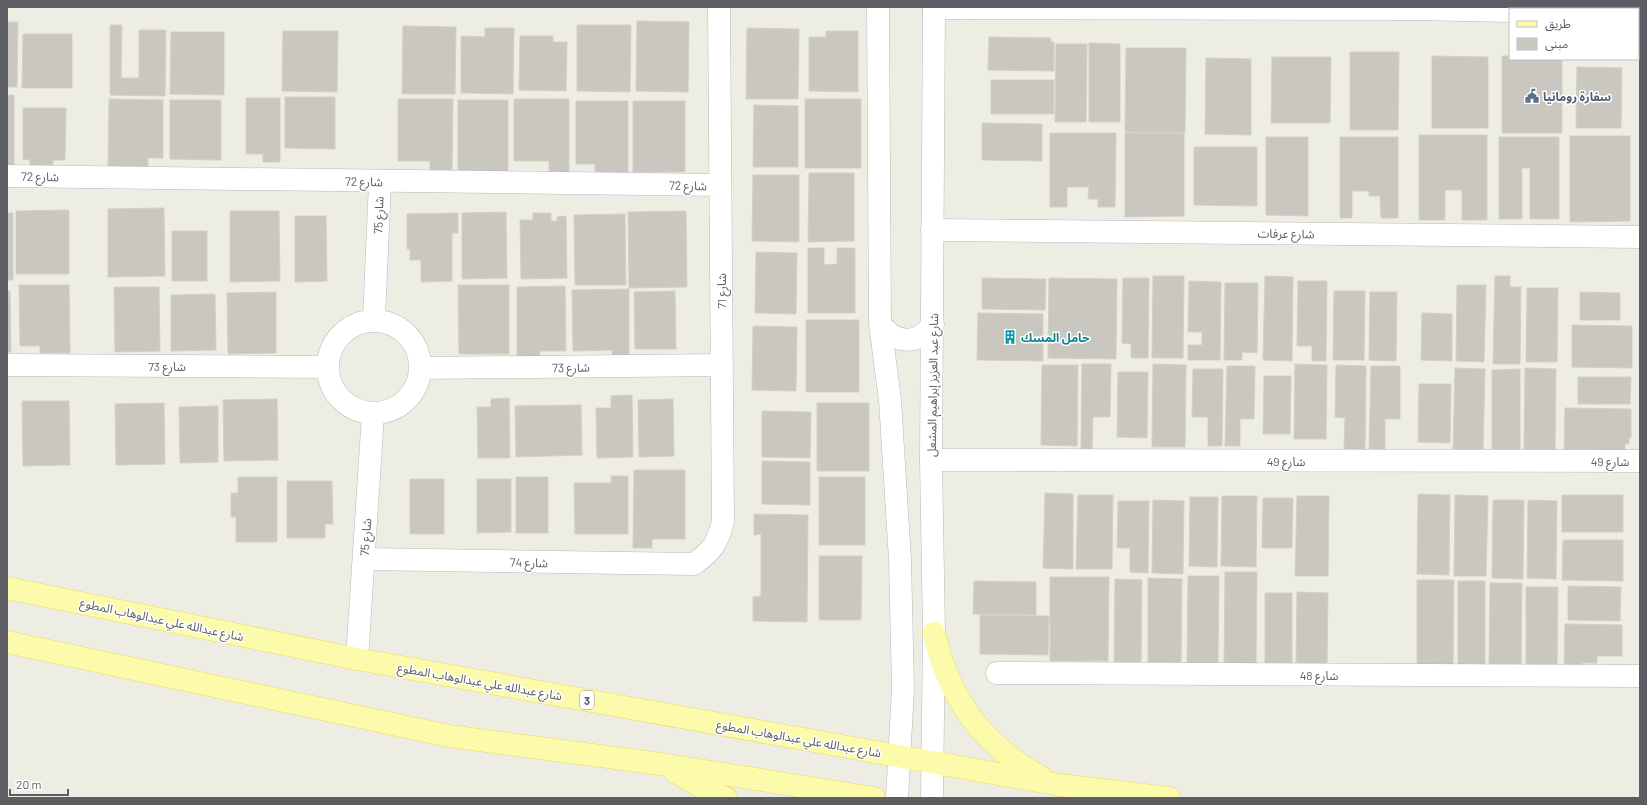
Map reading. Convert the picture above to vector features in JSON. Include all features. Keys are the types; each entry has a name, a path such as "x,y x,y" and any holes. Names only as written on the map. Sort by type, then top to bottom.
{"main road":[{"name":"شارع عبدالله علي عبدالوهاب المطوع","path":"7,588 357,659 1060,785 1169,798"},
{"path":"934,633 938,652 947,676 962,706 973,722 1004,753 1040,777 1060,785"},
{"path":"7,642 450,736 661,764 874,798"},
{"path":"661,764 703,788 726,798"}],"street":[{"name":"شارع 71","path":"694,564 706,556 714,546 720,534 723,521 719,7"},
{"path":"878,7 880,324 890,400 900,560 903,690 897,798"},
{"path":"934,7 1504,10"},
{"name":"شارع عبد العزيز إبراهيم المشعل","path":"932,798 934,633 931,460 934,7"},
{"name":"شارع 72","path":"7,176 380,182 720,185"},
{"name":"شارع 75","path":"374,320 380,182"},
{"name":"شارع عرفات","path":"932,230 1640,237"},
{"path":"374,320 392,324 408,335 418,350 421,368 417,386 406,401 391,411 373,414 355,410 340,400 330,384 327,367 331,349 341,334 356,324 374,320"},
{"path":"880,324 887,333 892,336 908,340 918,338 928,332 933,324"},
{"name":"شارع 73","path":"7,365 327,367"},
{"name":"شارع 73","path":"421,368 722,366"},
{"name":"شارع 75","path":"357,659 373,414"},
{"name":"شارع 49","path":"931,460 1640,461"},
{"name":"شارع 74","path":"364,559 694,564"},
{"name":"شارع 48","path":"997,673 1640,676"}],"building":[{"path":"637,21 689,22 688,92 636,91"},
{"path":"7,22 18,22 17,87 7,87"},
{"path":"110,25 122,25 121,78 139,78 139,30 166,30 165,96 110,95"},
{"path":"577,25 631,25 630,92 577,91"},
{"path":"403,26 456,27 455,94 402,94"},
{"path":"485,28 514,28 513,94 461,93 461,36 485,37"},
{"path":"747,28 799,29 798,99 746,99"},
{"path":"283,31 338,31 337,92 282,91"},
{"path":"826,31 858,31 858,92 809,91 809,37 826,37"},
{"path":"171,32 224,32 224,95 170,94"},
{"path":"23,34 72,34 72,88 22,88"},
{"path":"520,36 553,36 553,42 567,42 566,91 519,90"},
{"path":"989,37 1051,38 1051,42 1054,42 1054,71 988,70"},
{"path":"1089,43 1120,44 1120,122 1089,122"},
{"path":"1056,44 1087,44 1086,122 1055,122"},
{"path":"1126,48 1186,48 1185,133 1125,132"},
{"path":"1350,52 1399,52 1398,130 1350,130"},
{"path":"1432,56 1488,57 1488,128 1432,128"},
{"name":"سفارة رومانيا","path":"1502,56 1509,56 1509,60 1562,60 1562,133 1502,133"},
{"path":"1272,57 1331,57 1330,123 1271,123"},
{"path":"1206,58 1251,59 1251,135 1205,134"},
{"path":"1577,67 1622,68 1621,128 1576,128"},
{"path":"991,80 1054,80 1054,114 991,114"},
{"path":"7,95 14,95 14,168 7,168"},
{"path":"285,97 335,97 335,149 285,148"},
{"path":"246,98 280,98 280,162 263,162 263,154 246,154"},
{"path":"109,99 163,100 163,158 148,158 148,168 108,168"},
{"path":"398,99 453,99 452,174 430,174 430,161 398,161"},
{"path":"514,99 569,99 569,174 549,174 549,161 514,161"},
{"path":"805,99 861,99 861,168 805,168"},
{"path":"170,100 221,100 221,160 170,159"},
{"path":"458,100 508,100 508,174 458,174"},
{"path":"576,101 628,101 628,173 595,173 595,164 576,164"},
{"path":"633,101 685,101 685,172 633,172"},
{"path":"754,105 798,106 798,167 753,167"},
{"path":"23,108 66,108 65,160 53,160 53,167 30,167 30,160 23,159"},
{"path":"982,123 1042,124 1042,161 982,160"},
{"path":"1050,133 1116,133 1115,207 1098,207 1098,199 1088,199 1089,187 1067,187 1067,207 1050,207"},
{"path":"1125,133 1184,133 1184,216 1125,217"},
{"path":"1419,135 1487,135 1487,220 1462,220 1462,190 1445,190 1445,220 1419,220"},
{"path":"1570,136 1630,136 1630,221 1570,222"},
{"path":"1266,137 1308,137 1308,216 1266,215"},
{"path":"1340,137 1398,137 1398,218 1381,218 1380,196 1369,196 1369,191 1352,191 1352,218 1340,218"},
{"path":"1499,137 1559,137 1559,219 1530,219 1530,168 1522,168 1522,219 1499,219"},
{"path":"1194,147 1257,147 1257,206 1194,205"},
{"path":"809,173 854,173 854,241 808,242"},
{"path":"753,175 799,175 799,242 752,241"},
{"path":"164,208 165,276 108,277 108,209"},
{"path":"69,210 69,274 16,274 16,211"},
{"path":"230,211 279,211 280,281 230,282"},
{"path":"686,211 687,287 629,288 628,212"},
{"path":"506,212 507,278 462,279 462,213"},
{"path":"7,213 13,213 13,280 7,280"},
{"path":"458,213 458,233 452,233 452,281 421,282 421,260 410,260 410,249 407,249 407,214"},
{"path":"533,213 551,213 551,221 557,221 557,217 566,216 567,278 521,279 520,220 533,220"},
{"path":"625,214 626,285 575,285 574,215"},
{"path":"295,216 326,216 327,281 295,282"},
{"path":"172,231 207,231 207,281 172,281"},
{"path":"808,248 824,248 824,265 837,264 837,248 855,248 855,313 808,313"},
{"path":"756,252 797,253 796,314 755,313"},
{"path":"1153,276 1184,276 1183,358 1152,358"},
{"path":"1265,276 1293,277 1292,361 1263,360"},
{"path":"1495,276 1510,276 1510,287 1521,287 1520,364 1493,364"},
{"path":"982,278 1046,279 1045,310 982,309"},
{"path":"1049,278 1117,279 1116,359 1048,358"},
{"path":"1123,278 1149,278 1148,358 1131,358 1131,344 1122,343"},
{"path":"1189,281 1221,282 1220,360 1188,360 1188,345 1202,345 1202,332 1188,332"},
{"path":"1298,281 1327,281 1326,361 1312,361 1312,346 1297,346"},
{"path":"1225,283 1258,283 1257,353 1242,352 1242,360 1224,360"},
{"path":"19,285 69,285 70,353 40,353 40,346 20,346"},
{"path":"458,285 509,285 509,354 459,354"},
{"path":"1457,285 1486,285 1484,362 1456,361"},
{"path":"565,286 566,351 540,351 540,357 517,357 517,287"},
{"path":"114,287 159,287 160,351 115,352"},
{"path":"1527,288 1558,288 1557,362 1526,362"},
{"path":"629,289 629,356 612,356 612,350 573,351 572,290"},
{"path":"7,291 10,291 11,352 7,352"},
{"path":"675,291 676,349 635,349 634,292"},
{"path":"1334,291 1365,291 1364,360 1333,360"},
{"path":"276,292 276,353 228,354 227,293"},
{"path":"1370,292 1397,292 1396,361 1369,360"},
{"path":"1580,292 1620,293 1620,320 1580,320"},
{"path":"215,294 216,350 171,351 171,295"},
{"name":"حامل المسك","path":"978,313 1043,314 1043,361 977,360"},
{"path":"1422,313 1452,314 1452,361 1421,360"},
{"path":"806,320 859,320 859,392 806,392"},
{"path":"1572,325 1632,326 1632,368 1572,367"},
{"path":"753,326 797,327 796,391 752,390"},
{"path":"1082,364 1111,364 1110,417 1093,417 1092,449 1081,449"},
{"path":"1153,364 1186,365 1185,447 1152,447"},
{"path":"1295,364 1327,365 1326,439 1294,439"},
{"path":"1042,365 1078,365 1077,446 1041,445"},
{"path":"1336,365 1366,366 1365,450 1344,450 1345,418 1335,417"},
{"path":"1227,366 1255,366 1254,419 1240,419 1240,446 1225,446"},
{"path":"1371,366 1400,366 1400,419 1385,419 1385,451 1369,451"},
{"path":"1455,368 1485,369 1483,453 1453,453"},
{"path":"1525,368 1556,369 1555,453 1524,453"},
{"path":"1193,369 1223,369 1222,446 1208,446 1208,417 1192,417"},
{"path":"1520,369 1520,452 1492,452 1492,370"},
{"path":"1118,372 1148,372 1147,438 1117,437"},
{"path":"1264,376 1291,376 1290,434 1263,434"},
{"path":"1578,377 1631,377 1630,404 1578,404"},
{"path":"1419,384 1451,384 1450,443 1418,442"},
{"path":"632,395 633,457 597,458 596,408 611,408 611,396"},
{"path":"509,398 510,458 478,458 477,407 491,407 491,399"},
{"path":"277,399 278,460 224,461 223,400"},
{"path":"673,399 674,456 639,457 638,400"},
{"path":"22,401 69,401 70,465 23,466"},
{"path":"164,403 165,464 116,465 115,404"},
{"path":"817,403 869,403 869,471 817,471"},
{"path":"581,405 582,455 516,457 515,406"},
{"path":"218,406 218,462 180,463 179,407"},
{"path":"1565,408 1631,409 1631,438 1629,438 1629,444 1625,444 1625,450 1620,450 1620,453 1564,452"},
{"path":"762,411 811,412 810,458 762,457"},
{"path":"762,461 810,462 810,505 762,504"},
{"path":"634,470 685,470 685,539 652,539 652,548 633,548"},
{"path":"611,476 628,476 628,534 575,534 574,483 611,483"},
{"path":"238,477 277,477 277,542 236,542 236,517 231,517 231,493 238,493"},
{"path":"516,477 548,477 548,533 516,533"},
{"path":"819,477 865,477 865,545 819,545"},
{"path":"410,479 444,479 444,534 410,534"},
{"path":"477,479 511,479 511,532 477,533"},
{"path":"287,481 332,481 333,524 325,524 325,538 287,538"},
{"path":"1045,493 1073,494 1073,569 1043,568"},
{"path":"1418,494 1450,495 1449,575 1417,574"},
{"path":"1078,495 1113,495 1112,569 1076,569"},
{"path":"1455,495 1488,496 1486,576 1454,576"},
{"path":"1562,495 1623,495 1623,532 1562,532"},
{"path":"1222,496 1257,496 1256,567 1221,566"},
{"path":"1297,496 1329,496 1328,576 1295,576"},
{"path":"1190,497 1218,497 1217,567 1189,566"},
{"path":"1263,498 1293,498 1292,548 1262,548"},
{"path":"1153,500 1184,501 1183,574 1152,573"},
{"path":"1493,500 1524,500 1523,579 1492,578"},
{"path":"1528,500 1557,501 1556,579 1527,578"},
{"path":"1118,501 1149,501 1148,573 1130,572 1130,548 1117,548"},
{"path":"754,514 808,515 807,622 753,621 753,597 761,596 761,534 754,535"},
{"path":"1563,540 1623,540 1623,581 1562,580"},
{"path":"819,556 862,556 861,620 819,620"},
{"path":"1225,572 1257,572 1256,664 1224,664"},
{"path":"1188,576 1219,576 1218,665 1187,664"},
{"path":"1050,577 1109,577 1108,661 1050,661"},
{"path":"1148,578 1182,579 1181,663 1148,663"},
{"path":"1115,579 1142,580 1141,663 1114,663"},
{"path":"1417,580 1454,580 1453,667 1417,667"},
{"path":"974,581 1036,582 1036,615 973,614"},
{"path":"1458,581 1485,581 1485,669 1458,669"},
{"path":"1490,583 1522,583 1521,669 1489,669"},
{"path":"1568,586 1621,587 1620,621 1568,620"},
{"path":"1526,587 1558,587 1557,668 1526,668"},
{"path":"1297,592 1328,593 1327,664 1296,664"},
{"path":"1265,593 1292,593 1292,664 1265,664"},
{"path":"980,615 1049,616 1048,655 980,654"},
{"path":"1565,624 1622,625 1622,656 1597,656 1597,663 1582,663 1582,668 1564,668"}],"place":[{"name":"سفارة رومانيا","path":"1532,96"},
{"name":"حامل المسك","path":"1010,337"}]}
